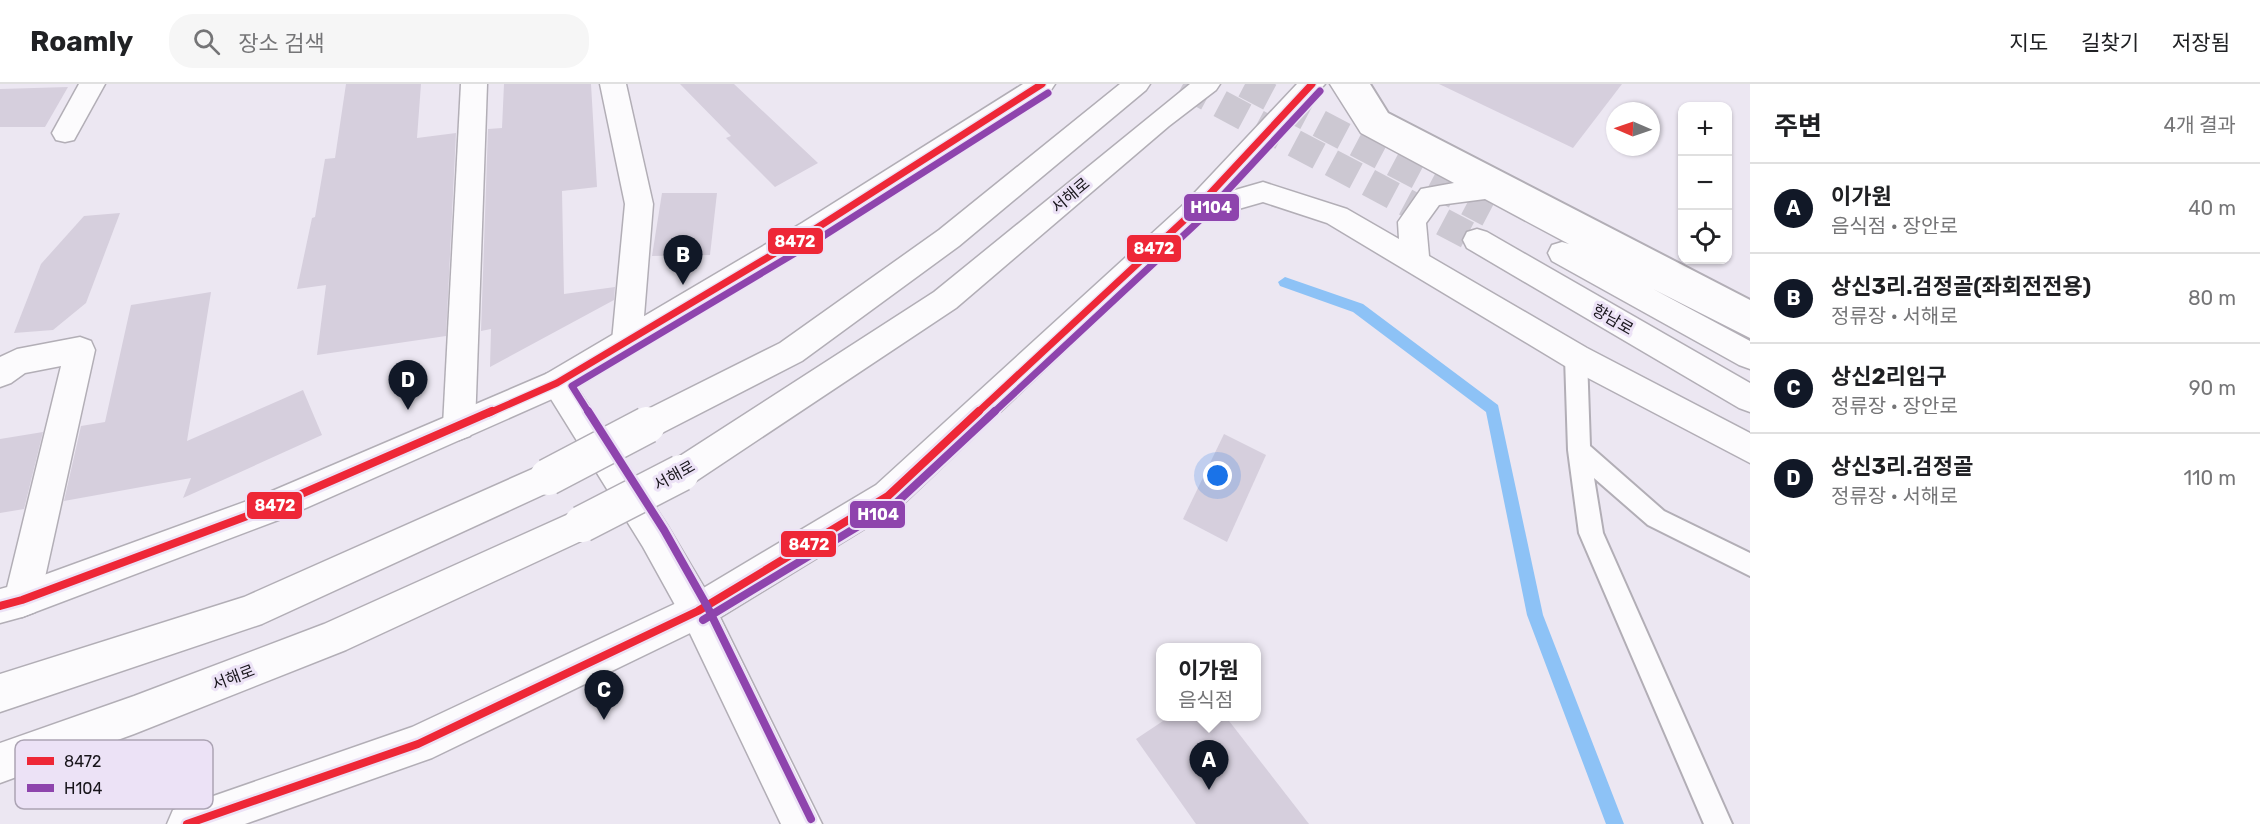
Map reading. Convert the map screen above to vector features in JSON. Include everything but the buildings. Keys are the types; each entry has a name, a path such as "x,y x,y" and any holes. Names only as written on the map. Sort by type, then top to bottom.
{"main road":[{"path":"64,133 92,84"},
{"path":"459,426 474,84"},
{"path":"613,84 639,204 627,341"},
{"path":"11,603 269,508 557,383 812,231 1020,92 1042,84"},
{"path":"0,693 249,612 548,477 790,352 950,238 1137,84"},
{"name":"서해로","path":"64,740 333,638 582,524 681,473 945,300 1160,120 1207,84"},
{"path":"187,824 418,744 698,611 888,496 1193,212 1312,84"},
{"path":"1355,89 1370,127 1485,214"},
{"path":"1193,212 1263,192 1337,216 1576,357 1750,449"},
{"path":"1415,262 1412,222 1431,196 1485,214 1750,326"},
{"name":"향남로","path":"1485,214 1750,356"},
{"name":"향남로","path":"1485,214 1750,399"},
{"path":"0,374 16,362 80,350 11,603"},
{"path":"557,383 656,536 698,611 802,824"},
{"name":"서해로","path":"0,763 15,758"}],"lane":[{"path":"1355,89 1382,117 1750,310"},
{"path":"1576,357 1579,450 1591,533 1719,824"},
{"path":"1579,450 1656,518 1750,565"}],"waterway":[{"path":"1285,282 1358,308 1493,409 1535,615 1615,824"}],"tunnel":[{"path":"1183,84 1477,240"},
{"path":"1245,84 1489,213"}],"transit line":[{"name":"8472","path":"0,606 22,600 269,508 557,383 812,231 1042,84"},
{"name":"8472","path":"187,824 418,744 698,611 888,496 1193,212 1312,84"},
{"name":"H104","path":"703,620 895,504 1200,220 1320,91"},
{"name":"H104","path":"811,819 707,606 664,530 572,386 817,240 1048,93"}],"place":[{"name":"상신3리.검정골(좌회전전용)","path":"683,285"},
{"name":"상신3리.검정골","path":"408,410"},
{"name":"상신2리입구","path":"604,720"},
{"name":"이가원","path":"1209,790"}]}
